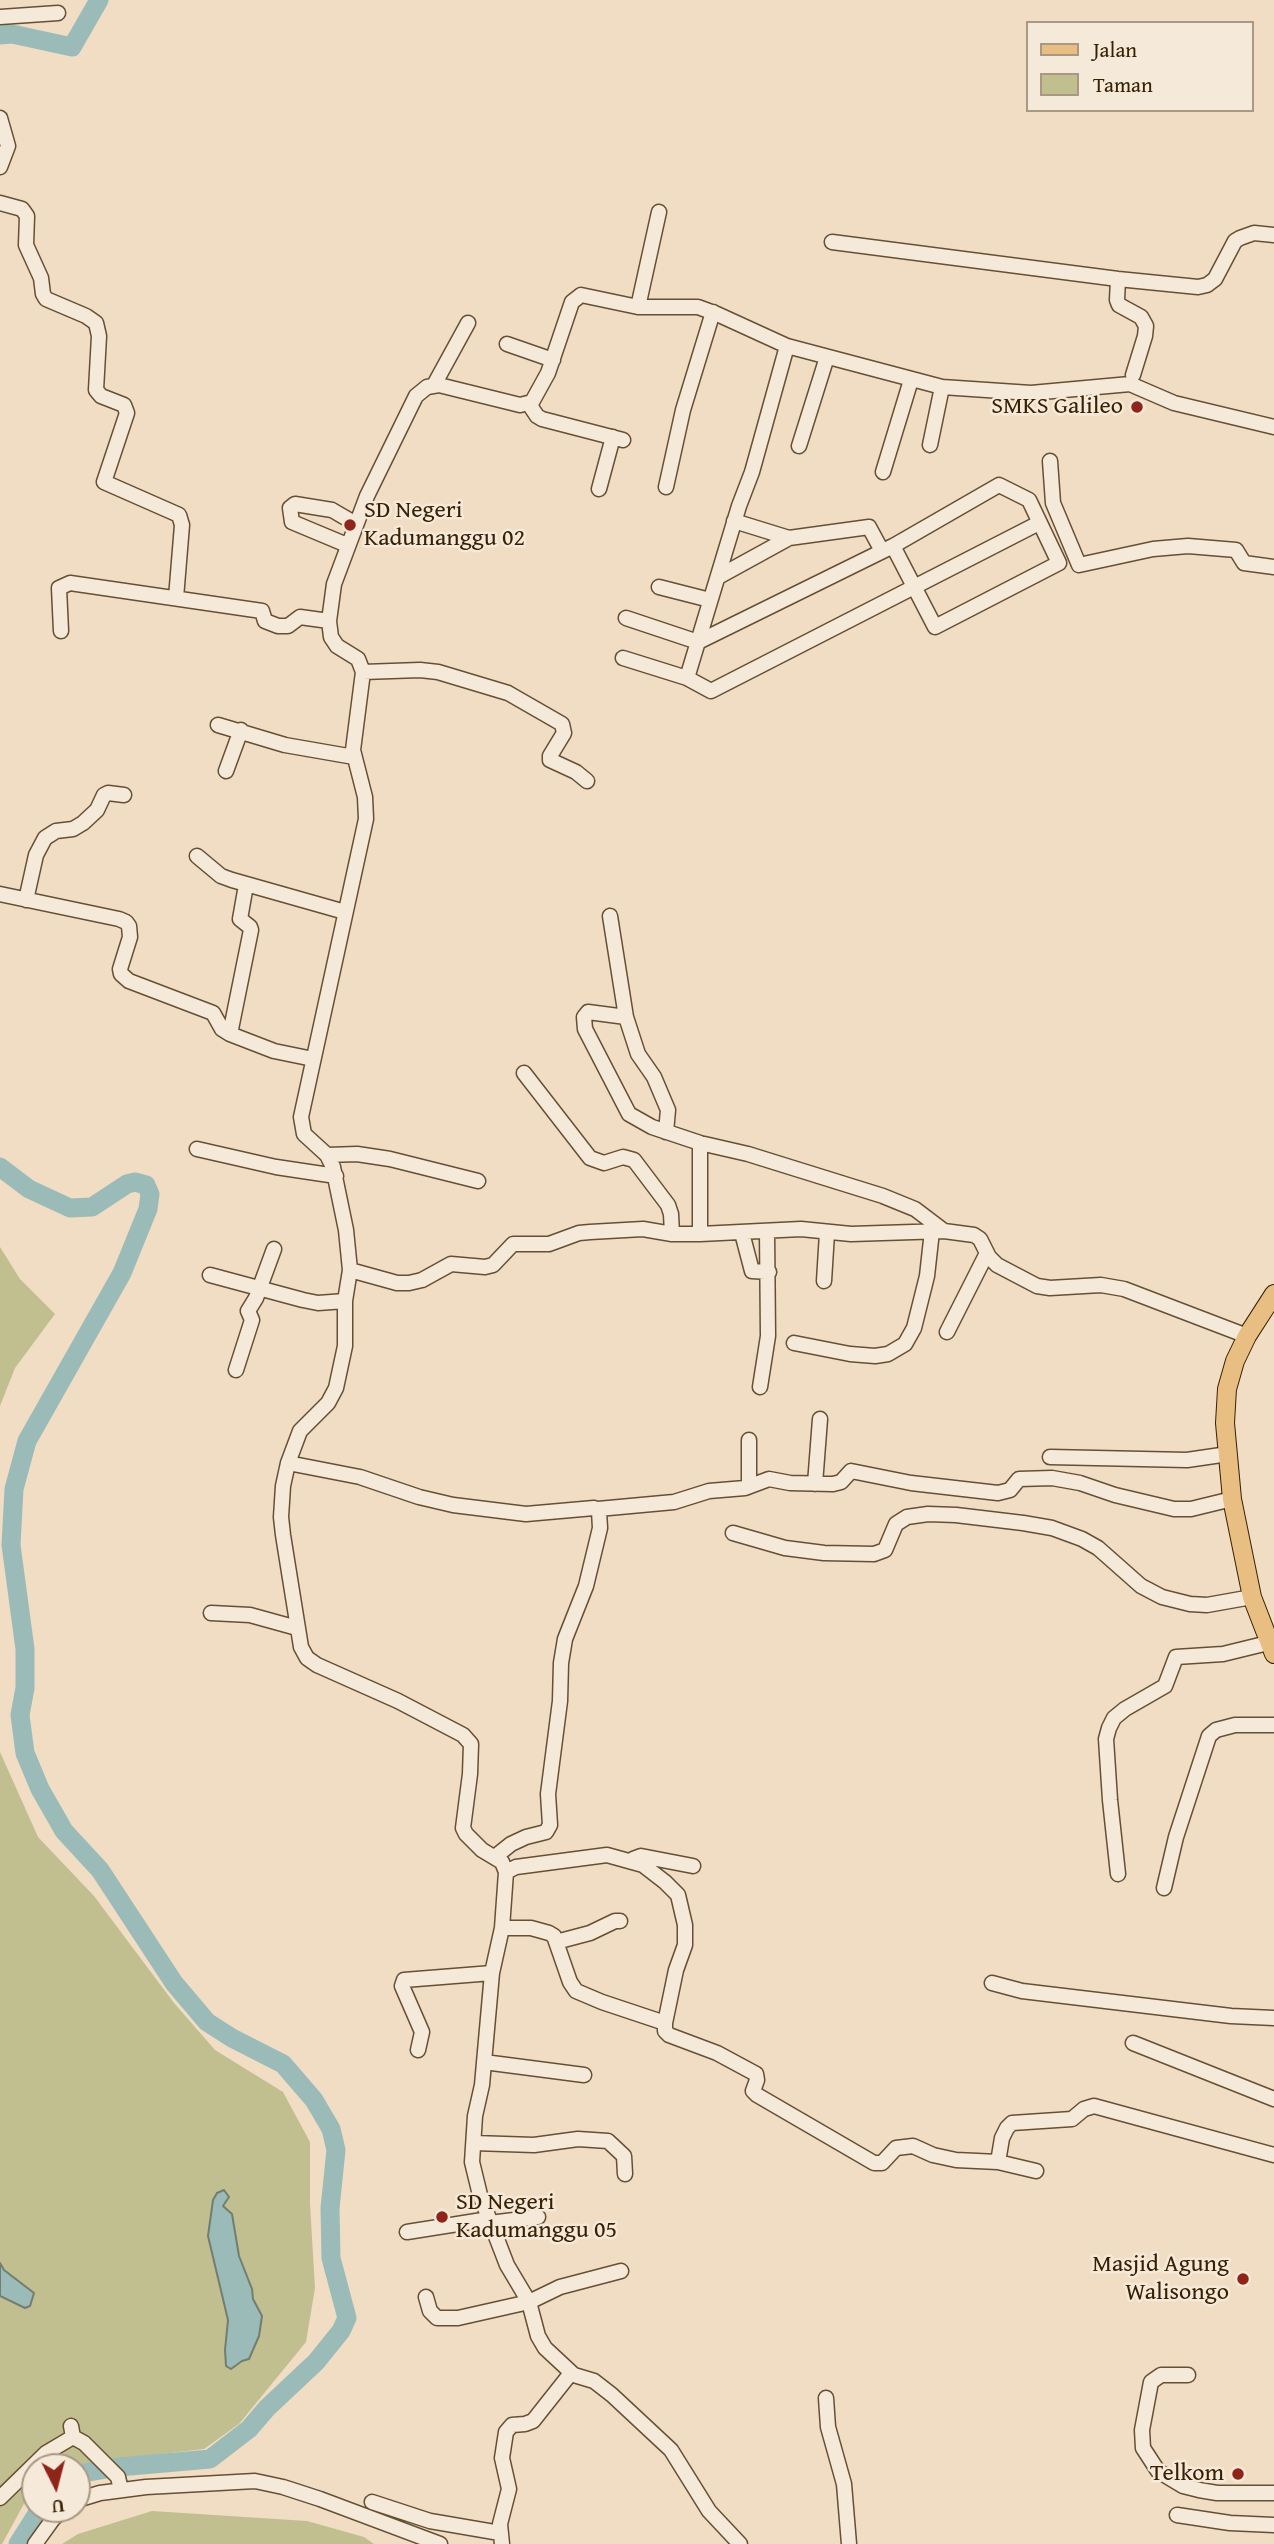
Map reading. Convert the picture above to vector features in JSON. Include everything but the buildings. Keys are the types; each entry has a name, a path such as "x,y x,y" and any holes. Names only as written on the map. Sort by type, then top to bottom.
{"main road":[{"path":"1272,1650 1252,1597 1232,1499 1225,1423 1227,1389 1235,1362 1247,1336 1274,1294"}],"street":[{"path":"0,18 58,12"},
{"path":"0,118 8,146 0,167"},
{"path":"0,203 22,209 27,216 26,245 41,278 46,299 96,323 99,330 96,390 101,396 127,408 104,482 177,513 181,519 176,598"},
{"path":"638,307 659,212"},
{"path":"832,242 1118,279 1202,286 1214,279 1235,241 1240,237 1254,233 1274,235"},
{"path":"1118,279 1119,305 1141,317 1146,326 1131,380"},
{"path":"740,2544 709,2511 671,2450 593,2381 571,2372 545,2348 538,2336 529,2302 507,2264 489,2221 473,2173 475,2116 482,2085 492,1973 502,1928 506,1872 502,1862 482,1850 463,1828 472,1753 469,1739 398,1701 317,1665 307,1658 301,1647 297,1628 281,1517 288,1464 300,1432 328,1403 336,1388 345,1346 345,1301 350,1270 350,1254 335,1176 327,1156 302,1129 301,1116 366,819 363,789 353,743 363,672 358,659 333,643 329,621 334,584 356,524 410,405 422,389 439,385 520,405 529,404 543,384 572,302 577,296 585,295 638,307 686,306 713,312 787,346 942,387 1031,393 1131,380 1174,403 1274,428"},
{"path":"666,487 683,410 713,312"},
{"path":"434,385 468,323"},
{"path":"507,344 553,360"},
{"path":"687,678 734,521 752,472 787,346"},
{"path":"799,446 827,358"},
{"path":"883,472 911,380"},
{"path":"930,445 942,387"},
{"path":"529,404 542,419 618,439 599,489"},
{"path":"1050,461 1053,503 1079,565 1153,549 1188,546 1236,550 1244,563 1274,567"},
{"path":"626,618 698,642 888,548 999,485 1029,500 1059,564 935,627 914,587 888,548 869,527 789,538 718,577"},
{"path":"347,544 292,522 290,508 295,504 332,510 356,524"},
{"path":"734,521 789,538"},
{"path":"623,658 687,678 711,691 1039,523"},
{"path":"61,631 58,592 65,583 262,611 265,621 278,626 288,626 300,617 329,621"},
{"path":"659,587 710,600"},
{"path":"363,672 438,672 508,693 562,724 564,733 550,760 576,772 587,781"},
{"path":"218,725 285,745 354,757"},
{"path":"226,771 241,730"},
{"path":"26,901 36,855 45,838 56,831 83,823 97,810 104,795 113,792 124,795"},
{"path":"197,856 221,876 345,912"},
{"path":"230,1034 251,930 240,919 246,885"},
{"path":"0,894 126,922 130,930 121,961 121,974 129,981 213,1013 222,1029 230,1034 274,1051 313,1059"},
{"path":"610,916 625,1017 638,1054 654,1077 668,1110 666,1132"},
{"path":"625,1017 588,1012 584,1017 585,1029 629,1114 639,1121 699,1143 748,1154 883,1196 915,1209 938,1231"},
{"path":"524,1073 590,1158 604,1163 623,1157 634,1160 668,1205 672,1234"},
{"path":"699,1143 700,1234"},
{"path":"197,1149 276,1167 335,1176"},
{"path":"327,1156 356,1154 478,1181"},
{"path":"350,1270 397,1283 409,1283 422,1280 451,1264 485,1267 493,1265 508,1247 516,1244 549,1244 579,1233 590,1232 643,1229 672,1234 801,1229 851,1234 938,1231 974,1235 981,1239 987,1253 997,1265 1037,1286 1050,1288 1091,1284 1124,1289 1247,1336"},
{"path":"760,1387 768,1336 769,1272 766,1231"},
{"path":"794,1343 875,1356 888,1354 905,1344 914,1328 938,1231"},
{"path":"742,1233 752,1271 769,1272"},
{"path":"824,1281 827,1233"},
{"path":"236,1370 252,1321 247,1312 260,1287 274,1249"},
{"path":"947,1332 987,1253"},
{"path":"210,1275 310,1301 345,1301"},
{"path":"815,1484 820,1419"},
{"path":"748,1440 750,1486"},
{"path":"1050,1457 1187,1460 1227,1454"},
{"path":"288,1464 360,1477 419,1497 453,1505 526,1514 674,1502 709,1491 750,1486 769,1479 815,1484 841,1482 850,1471 911,1483 998,1493 1010,1490 1019,1479 1052,1478 1080,1483 1174,1510 1191,1509 1232,1499"},
{"path":"496,1856 518,1840 546,1832 550,1825 548,1794 560,1701 561,1663 565,1639 586,1586 600,1528 601,1517 598,1509"},
{"path":"733,1533 785,1548 824,1553 874,1554 885,1550 896,1524 902,1519 915,1516 956,1515 1023,1523 1071,1534 1090,1543 1141,1586 1162,1597 1207,1605 1252,1597"},
{"path":"211,1613 250,1615 297,1628"},
{"path":"1118,1874 1106,1739 1114,1718 1166,1686 1176,1657 1272,1650"},
{"path":"1164,1888 1176,1837 1209,1737 1216,1730 1235,1726 1274,1725"},
{"path":"506,1872 516,1867 607,1855 630,1861 654,1872 678,1895 685,1925 685,1945 676,1970 665,2023 665,2031 669,2035 717,2053 753,2072 757,2077 753,2089 757,2095 874,2163 880,2164 896,2148 919,2149 956,2160 998,2162 1036,2171"},
{"path":"630,1861 641,1856 693,1866"},
{"path":"556,1942 620,1921"},
{"path":"502,1928 531,1928 552,1934 576,1991 665,2023"},
{"path":"418,2050 422,2032 401,1986 404,1980 492,1973"},
{"path":"992,1983 1017,1990 1231,2017 1274,2018"},
{"path":"1133,2043 1274,2099"},
{"path":"484,2062 584,2075"},
{"path":"998,2162 1002,2138 1012,2123 1072,2119 1084,2109 1094,2106 1274,2155"},
{"path":"474,2143 534,2145 578,2139 608,2141 624,2156 625,2174"},
{"path":"407,2232 538,2217"},
{"path":"426,2297 430,2311 437,2318 445,2319 529,2302 560,2287 621,2271"},
{"path":"372,2502 430,2521 501,2538 509,2489 502,2458 506,2432 512,2425 533,2421 571,2372"},
{"path":"1188,2375 1161,2375 1151,2382 1142,2430 1143,2448 1158,2471 1183,2486 1199,2490 1217,2493 1274,2493"},
{"path":"826,2399 828,2427 838,2456 849,2544"},
{"path":"0,2498 46,2453 76,2435 120,2483"},
{"path":"91,2494 120,2483 255,2481 307,2495 440,2544"},
{"path":"1177,2515 1230,2523 1274,2525"},
{"path":"35,2544 50,2523"}],"green space":[{"path":"0,1247 20,1279 55,1314 15,1368 0,1406"},
{"path":"0,1752 38,1837 94,1896 174,2003 215,2050 283,2092 310,2142 310,2204 315,2288 306,2342 239,2424 204,2449 91,2463 91,2453 21,2453 21,2509 0,2544"},
{"path":"152,2511 307,2521 364,2537 374,2544 62,2544 78,2534"}],"water":[{"path":"224,2190 229,2197 223,2206 232,2214 239,2256 252,2289 253,2299 262,2316 259,2336 249,2359 231,2369 226,2366 225,2350 228,2320 208,2236 213,2200 217,2193"},
{"path":"0,2263 4,2270 34,2293 30,2306 25,2308 0,2296"}],"waterway":[{"path":"0,35 12,34 72,47 99,0"},
{"path":"0,1167 29,1189 70,1208 92,1207 127,1184 135,1182 146,1185 150,1194 148,1209 122,1273 27,1441 14,1489 11,1545 25,1649 25,1688 20,1715 25,1753 40,1789 64,1831 100,1870 174,1983 207,2022 283,2064 314,2100 331,2129 336,2150 330,2208 331,2258 347,2318 341,2331 316,2362 267,2408 249,2429 210,2459 91,2472"},
{"path":"18,2544 31,2523"}],"place":[{"name":"SMKS Galileo","path":"1137,407"},
{"name":"SD Negeri Kadumanggu 02","path":"350,525"},
{"name":"SD Negeri Kadumanggu 05","path":"442,2217"},
{"name":"Masjid Agung Walisongo","path":"1243,2279"},
{"name":"Telkom","path":"1238,2474"}]}
